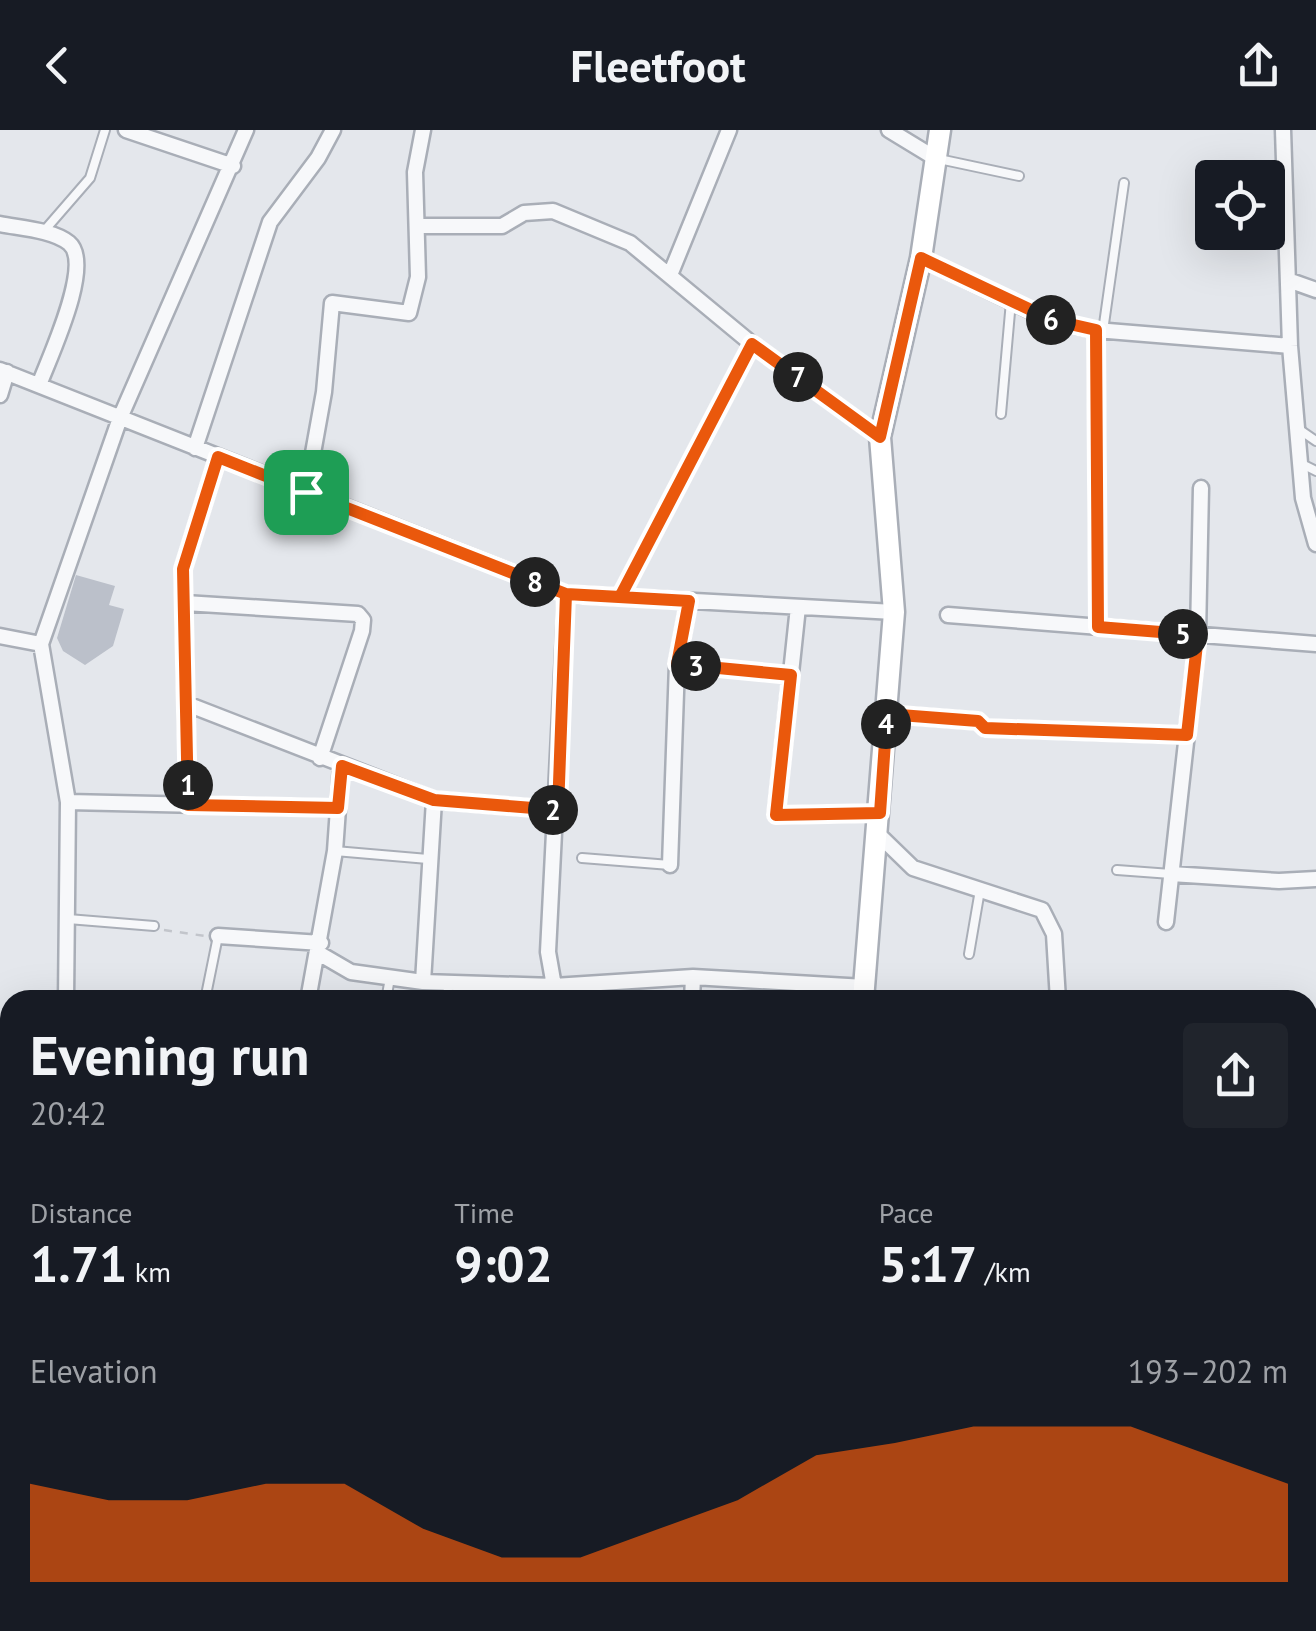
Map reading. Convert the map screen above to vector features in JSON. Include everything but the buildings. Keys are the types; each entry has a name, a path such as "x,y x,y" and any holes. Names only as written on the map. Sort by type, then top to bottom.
{"main road":[{"path":"867,990 894,612 880,437 921,258 940,130"}],"street":[{"path":"126,130 233,166"},
{"path":"66,990 68,802 40,644 120,418 246,130"},
{"path":"195,448 270,222 318,158 333,130"},
{"path":"306,492 324,392 332,303 410,313 418,277 415,172 423,130"},
{"path":"670,274 729,130"},
{"path":"890,130 935,158"},
{"path":"1282,130 1290,346 1300,463 1316,544"},
{"path":"419,226 502,226 524,213 554,211 630,242 752,344 880,437"},
{"path":"0,224 71,244 79,266 38,385"},
{"path":"921,258 1052,320 1100,330 1290,346"},
{"path":"1288,280 1316,290"},
{"path":"1098,627 1100,330"},
{"path":"620,597 752,344"},
{"path":"0,395 4,371 566,594 894,612"},
{"path":"188,805 183,569 218,457"},
{"path":"1166,922 1198,635 1201,488"},
{"path":"554,986 548,952 566,594"},
{"path":"670,866 677,664 689,601"},
{"path":"184,604 349,611 363,620 320,758"},
{"path":"798,607 776,815 879,824 912,868 1042,910 1050,920 1057,990"},
{"path":"948,615 1316,644"},
{"path":"0,636 40,644"},
{"path":"187,704 434,800 558,810"},
{"path":"887,714 978,721 985,728 1187,735"},
{"path":"310,990 335,852 342,766"},
{"path":"423,982 434,800"},
{"path":"68,802 338,808"},
{"path":"1172,874 1279,882 1316,878"},
{"path":"218,936 320,948 351,972 423,982 554,986 693,976 736,982 838,982 855,990"},
{"path":"692,990 693,976"},
{"path":"735,990 736,982"}],"lane":[{"path":"42,233 90,178 105,130"},
{"path":"935,158 1019,176"},
{"path":"1100,330 1124,183"},
{"path":"1002,414 1012,301"},
{"path":"1297,428 1316,441"},
{"path":"1300,463 1316,471"},
{"path":"677,664 791,675"},
{"path":"335,852 428,859"},
{"path":"582,858 670,866"},
{"path":"1117,870 1172,874"},
{"path":"970,954 980,890"},
{"path":"68,919 154,926"},
{"path":"207,990 218,936"},
{"path":"388,990 390,978"},
{"path":"447,990 448,983"}],"path":[{"path":"154,926 218,936"}],"route":[{"path":"306,492 218,457 183,569 181,589 188,805 338,808 342,766 434,800 558,810 566,594 689,601 677,664 791,675 776,815 880,813 887,714 978,721 985,728 1187,735 1198,635 1098,627 1096,330 1052,320 921,258 880,437 752,344 620,597 566,594 306,492"}]}
